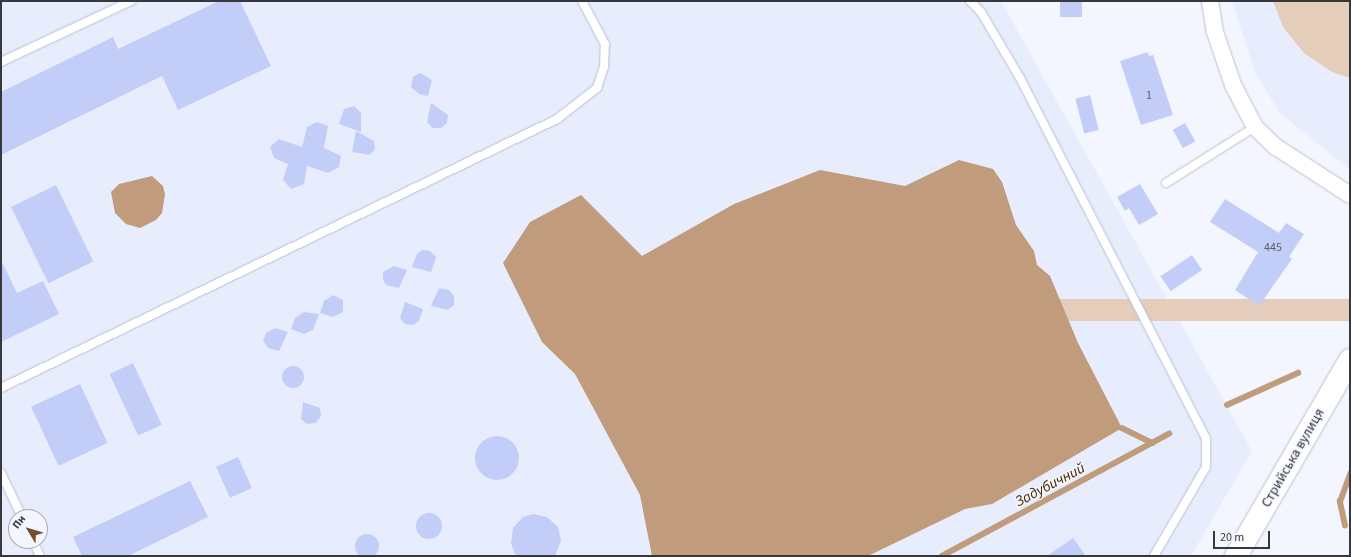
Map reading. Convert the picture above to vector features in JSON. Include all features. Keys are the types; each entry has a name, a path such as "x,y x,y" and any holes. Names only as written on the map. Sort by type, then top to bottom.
{"main road":[{"name":"Стрийська вулиця","path":"1236,556 1350,360"}],"street":[{"path":"1210,1 1216,32 1233,85 1255,127 1276,147 1350,195"}],"lane":[{"path":"1,62 131,1"},
{"path":"1,388 557,119 597,88 604,67 605,44 582,1"},
{"path":"970,1 981,12 1020,78 1206,440 1206,467 1154,556"},
{"path":"1166,183 1255,127"},
{"path":"1,473 18,509"}],"shaded area":[{"path":"1,1 1001,1 1252,451 1191,556 1,556"},
{"path":"1232,1 1350,1 1350,170 1280,113 1255,73"},
{"path":"1273,1 1350,1 1350,78 1332,72 1304,53 1283,27"},
{"path":"959,160 993,169 1002,182 1016,225 1034,251 1037,265 1050,276 1078,343 1122,428 992,504 965,509 868,556 652,556 640,495 575,374 542,342 503,263 530,222 581,195 642,256 734,204 820,170 905,186"},
{"path":"152,176 163,186 165,194 162,213 156,220 140,228 126,224 115,213 111,192 119,184"},
{"path":"1052,299 1350,299 1350,321 1052,321"}],"building":[{"path":"219,1 240,1 271,66 178,110 162,76 1,155 1,92 113,37 118,49"},
{"path":"1060,1 1082,1 1082,17 1060,17"},
{"path":"1148,52 1149,56 1153,55 1173,115 1141,125 1120,61"},
{"path":"420,73 432,80 428,96 419,94 411,87 413,77"},
{"path":"1090,95 1099,130 1084,134 1075,99"},
{"path":"431,103 448,115 447,123 441,128 433,128 427,122"},
{"path":"354,106 361,113 361,132 339,124 344,109"},
{"path":"317,122 328,126 324,148 341,156 339,167 328,173 307,166 304,184 291,189 283,180 288,164 274,158 270,147 279,139 302,147 307,127"},
{"path":"1185,123 1195,141 1183,148 1173,130"},
{"path":"356,131 374,141 375,149 370,155 352,152"},
{"path":"1140,184 1158,214 1139,225 1129,208 1125,211 1117,197"},
{"path":"56,185 93,261 48,283 11,207"},
{"path":"1225,199 1279,233 1286,223 1304,234 1289,257 1292,259 1259,306 1235,290 1258,252 1210,222"},
{"path":"422,250 430,251 436,257 431,272 412,267 417,254"},
{"path":"1192,255 1202,270 1171,291 1160,276"},
{"path":"1,260 17,293 43,281 59,314 1,342"},
{"path":"394,266 407,270 399,288 386,285 383,280 383,272"},
{"path":"439,288 449,290 454,296 454,305 448,310 431,306"},
{"path":"333,295 343,300 343,312 333,317 320,313 324,301"},
{"path":"405,302 423,309 419,321 413,325 405,324 400,318"},
{"path":"304,312 319,314 313,330 304,334 291,329 295,318"},
{"path":"275,328 288,332 279,351 268,348 263,341 266,333"},
{"path":"133,363 162,425 138,436 109,374"},
{"path":"293,366 301,369 304,377 301,385 293,388 285,385 282,377 285,369"},
{"path":"80,384 107,443 59,466 31,407"},
{"path":"303,402 320,408 321,416 316,423 307,424 301,419"},
{"path":"497,436 509,440 515,446 519,458 515,470 509,476 497,480 485,476 479,470 475,458 479,446 485,440"},
{"path":"238,457 252,488 230,498 216,467"},
{"path":"190,481 208,517 128,556 82,556 73,537"},
{"path":"429,513 438,517 442,526 438,535 429,539 420,535 416,526 420,517"},
{"path":"533,514 547,517 558,527 561,541 555,556 517,556 514,552 511,543 513,528 523,517"},
{"path":"367,534 376,537 379,546 376,555 367,558 358,555 355,546 358,537"},
{"path":"1073,538 1086,556 1047,556"}],"waterway":[{"name":"Задубичний","path":"1227,405 1298,373"},
{"path":"1122,428 1153,443"},
{"name":"Задубичний","path":"942,556 1169,434"},
{"path":"1345,526 1340,502 1350,474"}]}
